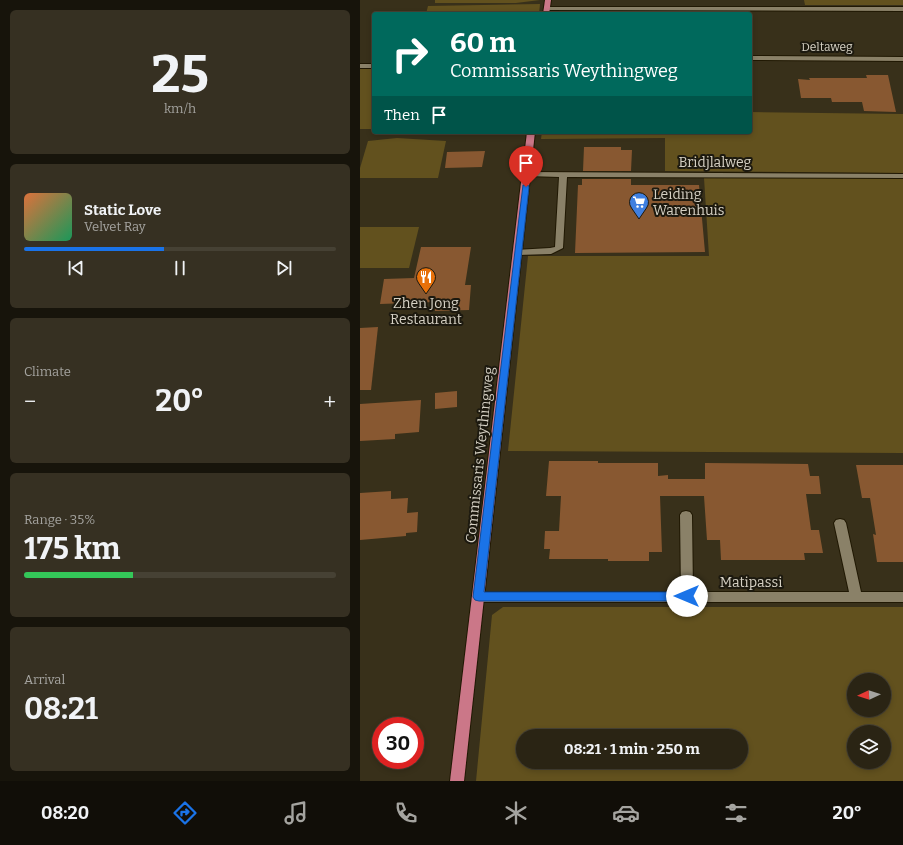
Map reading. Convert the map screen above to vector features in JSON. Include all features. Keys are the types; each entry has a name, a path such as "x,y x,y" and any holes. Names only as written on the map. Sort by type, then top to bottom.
{"main road":[{"path":"546,11 548,0"},
{"name":"Commissaris Weythingweg","path":"457,781 532,134"}],"street":[{"path":"546,11 903,9"},
{"name":"Deltaweg","path":"752,58 903,59"},
{"path":"360,66 372,66"},
{"name":"Bridjlalweg","path":"527,174 903,176"},
{"path":"518,252 551,251 559,248 563,174"},
{"path":"686,515 687,596"},
{"path":"840,523 856,597"},
{"name":"Matipassi","path":"479,597 903,597"}],"shaded area":[{"path":"435,0 540,0 516,3 435,3"},
{"path":"804,0 903,0 903,5 805,5"},
{"path":"540,4 539,12 426,12 428,6"},
{"path":"360,68 372,68 372,129 360,129"},
{"path":"752,112 903,114 903,173 665,171 665,138 541,139 542,134 752,134"},
{"path":"397,138 446,141 438,178 360,178 360,168 368,141"},
{"path":"704,178 903,178 903,453 508,451 528,256 709,256"},
{"path":"360,227 419,227 409,268 360,268"},
{"path":"503,607 903,607 903,781 476,781 492,615"}],"building":[{"path":"866,75 888,75 896,112 864,111 862,102 832,102 831,98 801,98 798,79 867,78"},
{"path":"584,147 621,147 621,150 632,150 631,171 583,171"},
{"path":"485,151 482,167 445,168 447,152"},
{"name":"Leiding Warenhuis","path":"582,179 631,179 631,185 699,185 705,252 575,253 578,185 582,185"},
{"path":"421,247 471,247 465,285 471,285 469,310 435,311 435,302 380,304 384,279 414,278"},
{"path":"378,327 371,390 360,390 360,328"},
{"path":"457,391 457,407 435,409 435,393"},
{"path":"421,400 419,432 395,434 395,439 360,441 360,404"},
{"path":"549,461 658,463 658,476 668,475 668,479 705,479 705,463 808,464 810,476 819,476 821,494 806,494 811,530 819,530 823,553 804,553 805,560 721,560 720,540 707,540 704,496 660,496 662,552 649,552 649,561 549,559 550,549 544,549 545,531 559,531 561,496 546,496"},
{"path":"856,465 903,465 903,562 877,562 873,534 876,535 870,498 862,498"},
{"path":"391,491 391,499 408,498 407,513 418,512 417,532 406,533 406,536 360,540 360,493"}],"place":[{"name":"Leiding Warenhuis","path":"639,219"},
{"name":"Zhen Jong Restaurant","path":"426,294"}],"route":[{"path":"526,187 479,597 687,596"}]}
